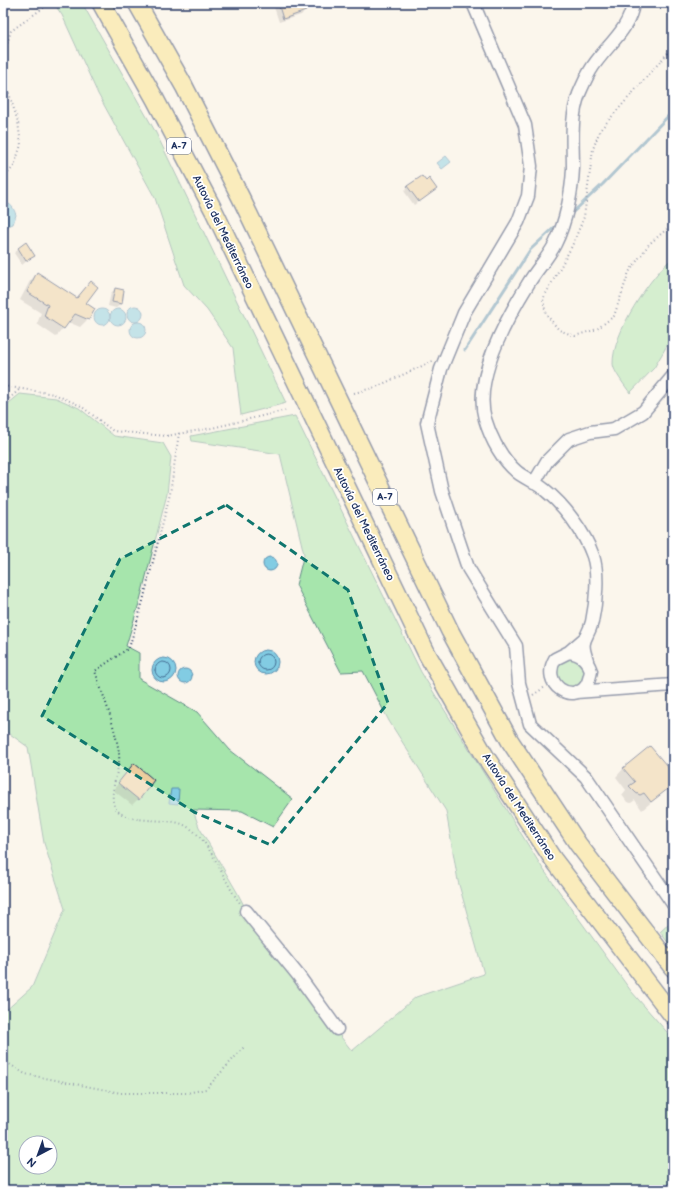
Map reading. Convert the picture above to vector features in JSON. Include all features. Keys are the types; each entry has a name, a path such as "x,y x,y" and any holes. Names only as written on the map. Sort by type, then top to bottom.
{"highway":[{"name":"Autovía del Mediterráneo","path":"100,3 155,100 214,211 427,654 485,756 553,859 637,972 673,1016"},
{"name":"A-7","path":"137,3 184,86 238,191 450,631 510,741 578,844 673,968"}],"street":[{"path":"473,3 524,125 531,166 528,196 518,222 464,313 441,369 427,423 428,430 442,491 468,568 516,646 520,683 530,724 586,777 673,904"},
{"path":"606,689 596,683 582,648 591,624 597,597 593,556 576,522 546,490 517,472 496,447 484,417 483,381 494,349 507,321 528,284 555,244 567,210 573,170 572,130 578,96 590,70 619,35 633,11 634,3"},
{"path":"534,482 547,461 569,438 590,432 614,429 643,412 671,381"},
{"path":"584,640 569,652 554,661 551,674 553,682 560,690 571,693 606,689 673,685"},
{"path":"569,652 576,653 589,666"},
{"path":"571,693 579,691 586,686 589,666"},
{"path":"246,911 298,975 337,1029"}],"path":[{"path":"3,179 14,166 21,145 18,122 3,74 4,54 11,31 50,3"},
{"path":"673,47 600,130 593,149 584,217 572,246 543,299 546,314 559,330 575,336 597,329 614,316 629,272 649,244 673,224"},
{"path":"354,393 376,387 447,354"},
{"path":"3,386 54,394 82,406 113,431 166,436 212,428 287,410"},
{"path":"3,404 20,389"},
{"path":"179,433 170,494 143,601 129,648 95,671 120,755 114,786 114,805 122,814 139,819 181,823 198,834 230,892 246,911"},
{"path":"524,701 553,682"},
{"path":"3,1060 25,1074 121,1093 187,1093 206,1089 244,1047"}],"highlighted area":[{"path":"226,505 348,590 388,703 271,845 194,812 42,716 120,559"}],"green space":[{"path":"68,3 82,3 155,131 286,403 241,415 233,348 207,310 184,285 155,198 98,94 62,15 57,8"},
{"path":"673,258 673,335 654,368 630,393 617,375 613,364 614,352 625,322 634,306 654,278"},
{"path":"20,394 56,398 79,408 114,436 163,443 171,457 167,494 140,600 126,646 139,653 139,679 197,712 230,750 293,799 273,827 242,811 193,810 199,827 237,892 257,931 352,1051 416,997 484,974 458,881 446,811 389,721 363,671 341,672 296,585 304,554 280,454 192,441 191,436 295,416 421,672 543,869 631,991 673,1039 673,1190 3,1190 3,1013 32,987 65,909 44,843 28,747 3,729 3,408"},
{"path":"571,659 581,663 585,673 581,683 571,687 561,683 557,673 561,663"},
{"path":"673,920 673,949 660,932"}],"water":[{"path":"446,156 451,162 442,169 437,163"},
{"path":"3,203 10,205 16,215 13,224 3,228"},
{"path":"135,306 142,311 143,314 138,321 135,322 128,317 127,314 132,307"},
{"path":"102,309 109,314 110,317 105,324 102,325 95,320 94,317 99,310"},
{"path":"118,309 125,314 126,317 121,324 118,325 111,320 110,317 115,310"},
{"path":"138,322 145,327 146,330 141,337 138,338 131,333 130,330 135,323"},
{"path":"267,557 273,557 277,561 277,567 273,571 267,571 263,567 263,561"},
{"path":"266,650 275,653 278,662 275,671 266,674 257,671 254,662 257,653"},
{"path":"164,658 173,661 176,670 173,679 164,682 155,679 152,670 155,661"},
{"path":"182,669 188,669 192,673 192,679 188,683 182,683 178,679 178,673"},
{"path":"171,789 179,789 178,804 169,803"}],"building":[{"path":"278,3 303,3 306,11 283,19"},
{"path":"422,176 426,181 429,178 437,189 419,202 407,186"},
{"path":"26,242 35,256 26,261 18,248"},
{"path":"37,272 77,298 91,281 98,287 86,303 95,309 89,320 75,314 64,329 44,316 48,305 27,292"},
{"path":"115,288 124,290 122,304 112,302"},
{"path":"650,746 673,773 673,785 651,802 644,793 640,795 629,786 635,782 623,768"},
{"path":"134,763 154,780 139,800 118,783"}],"waterway":[{"path":"571,214 603,184 673,111"},
{"path":"465,350 530,250 557,225"}]}
